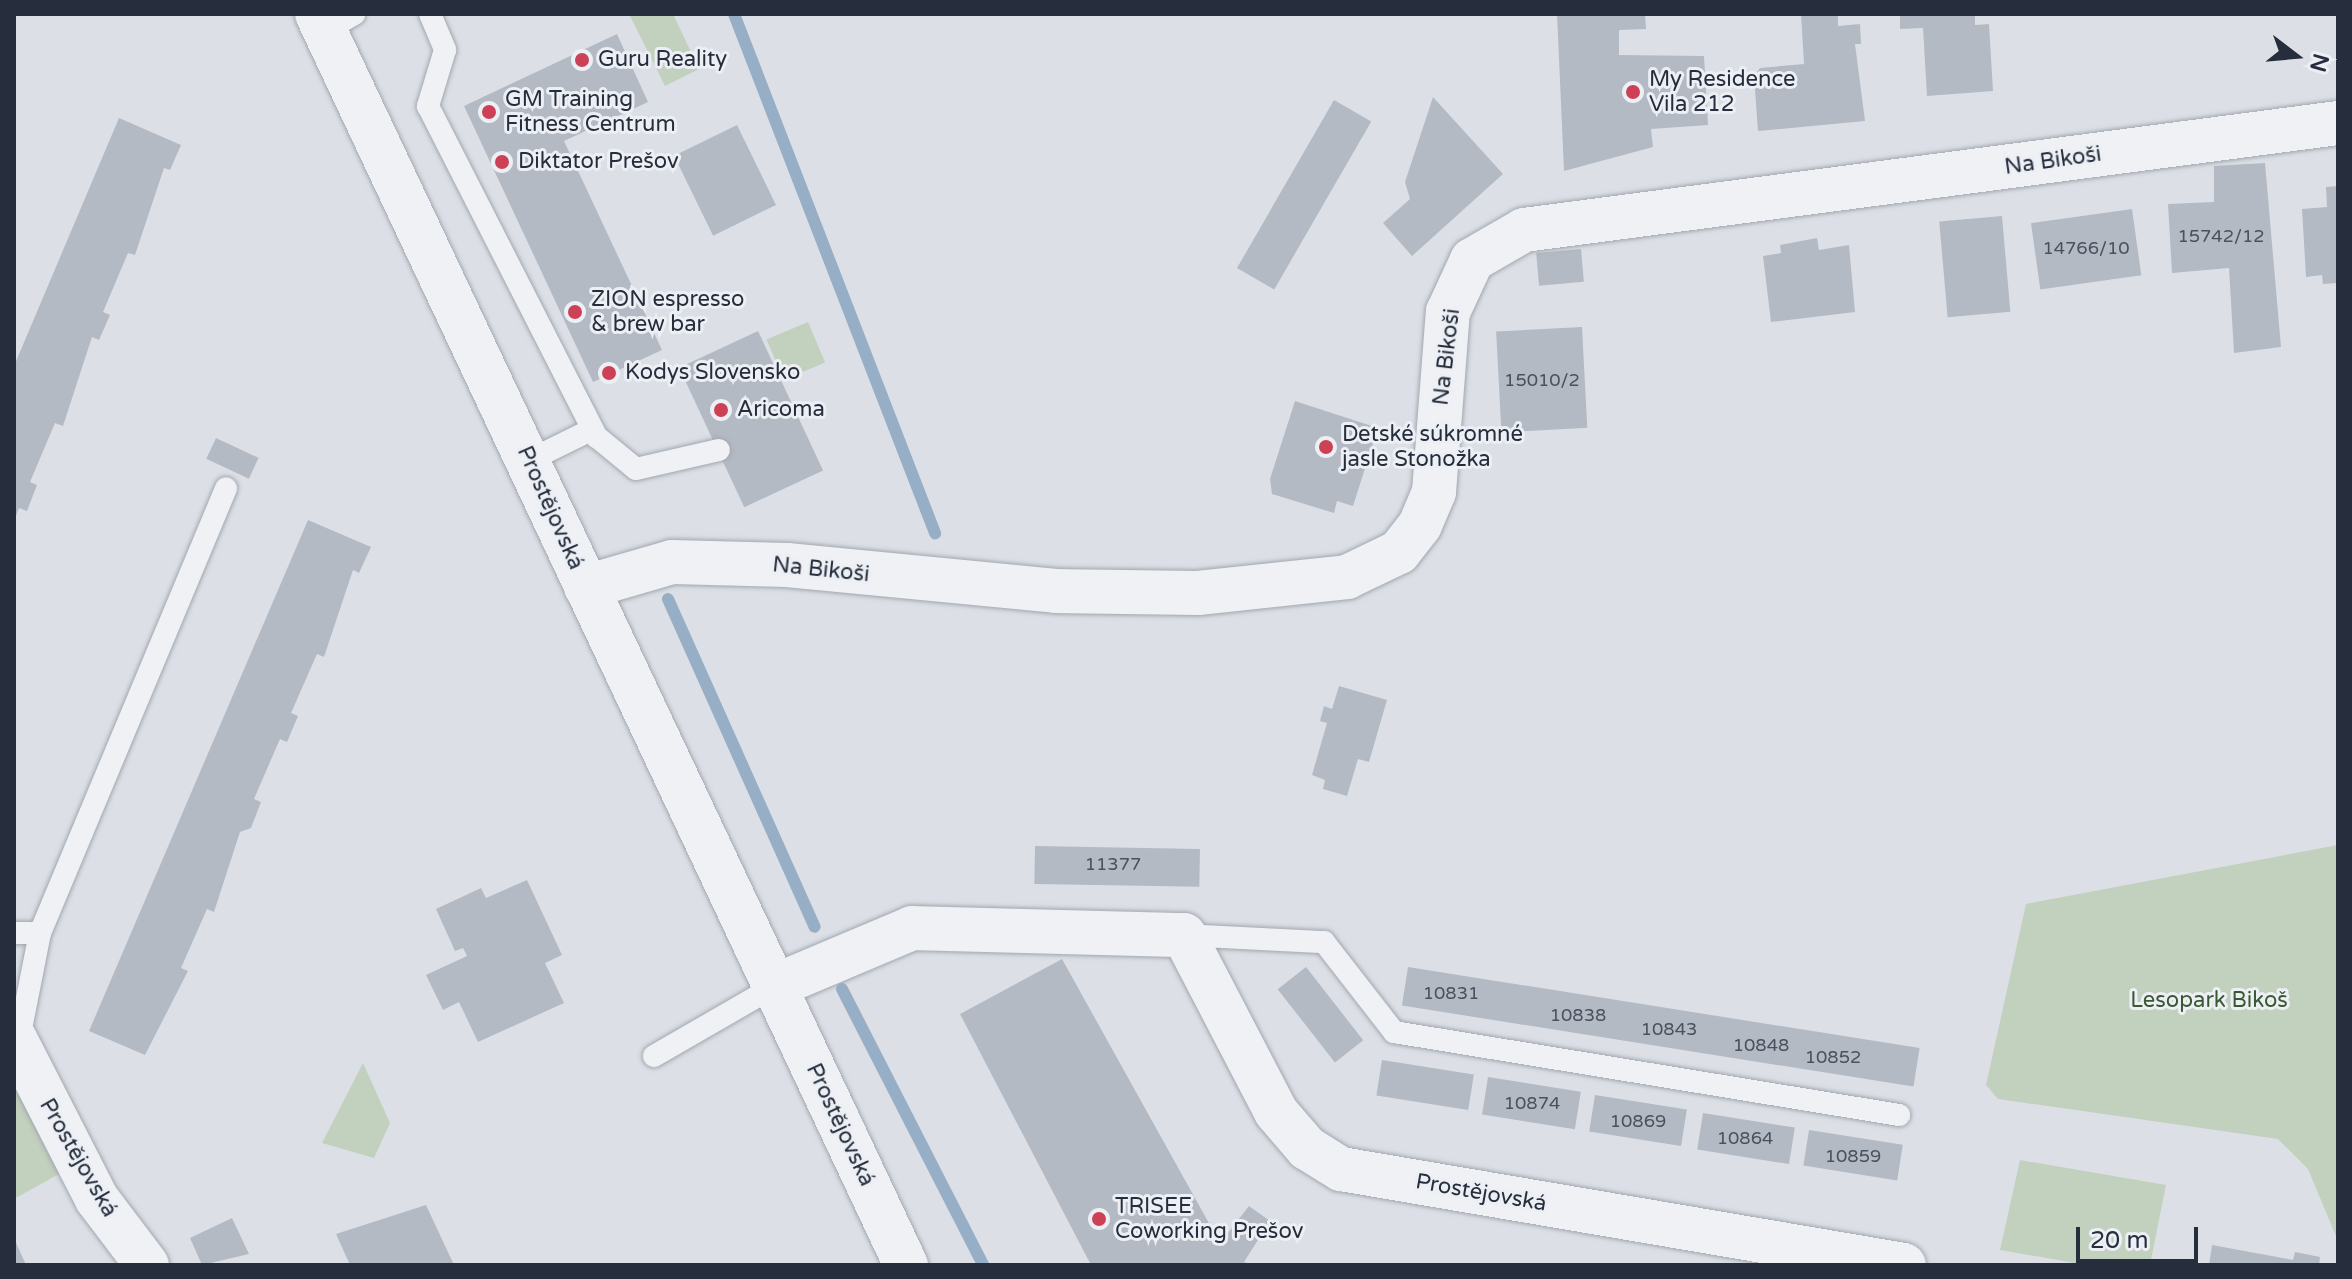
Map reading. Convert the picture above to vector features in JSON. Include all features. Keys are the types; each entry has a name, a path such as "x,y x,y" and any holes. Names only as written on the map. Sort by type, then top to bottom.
{"street":[{"name":"Prostějovská","path":"332,20 586,587 906,1265"},
{"name":"Na Bikoši","path":"586,587 672,562 787,565 1056,591 1198,593 1347,577 1399,552 1420,525 1434,492 1448,312 1472,260 1524,230 2338,123"},
{"path":"775,986 912,928 1184,935"},
{"name":"Prostějovská","path":"1184,935 1276,1112 1307,1148 1341,1169 1904,1265"},
{"name":"Prostějovská","path":"16,1041 97,1199 147,1265"}],"lane":[{"path":"430,14 445,50 428,106 593,429 615,458 636,469 719,450"},
{"path":"528,461 593,429"},
{"name":"Prostějovská","path":"16,1041 40,933 226,488"},
{"path":"14,933 40,933"},
{"path":"1184,935 1324,942 1394,1032 1899,1115"},
{"path":"654,1056 775,986"}],"green space":[{"path":"629,14 673,14 699,69 665,86"},
{"path":"808,322 825,363 784,380 767,340"},
{"name":"Lesopark Bikoš","path":"2338,845 2338,1241 2308,1169 2278,1139 1998,1099 1986,1085 2026,904"},
{"path":"14,1017 86,1159 14,1199"},
{"path":"363,1063 390,1123 374,1158 322,1143"},
{"path":"2020,1160 2166,1185 2150,1265 2086,1265 2000,1250"}],"building":[{"name":"My Residence Vila 212","path":"1557,14 1645,14 1646,29 1619,30 1619,55 1704,56 1708,125 1651,129 1653,147 1564,171"},
{"path":"1801,14 1838,14 1838,26 1860,24 1861,44 1855,44 1865,121 1758,131 1754,76 1760,68 1804,64"},
{"path":"1900,14 1975,14 1975,25 1989,24 1993,91 1927,96 1923,28 1900,29"},
{"path":"617,34 648,102 564,141 662,350 593,382 464,106"},
{"path":"1433,97 1503,174 1412,256 1383,223 1410,199 1405,182"},
{"path":"1334,100 1371,122 1274,290 1237,268"},
{"path":"119,118 181,145 170,170 164,168 135,255 128,253 103,312 110,315 99,340 92,337 63,426 55,423 30,482 37,485 27,511 19,508 14,521 14,366"},
{"path":"737,125 776,205 713,236 674,156"},
{"path":"2265,163 2281,347 2234,353 2229,268 2172,273 2168,204 2214,202 2214,166"},
{"path":"2338,186 2338,283 2323,284 2322,275 2306,277 2302,209 2327,207 2326,187"},
{"path":"2132,209 2141,275 2040,290 2031,223"},
{"path":"2002,216 2010,312 1948,317 1939,221"},
{"path":"1817,238 1819,250 1849,245 1855,312 1771,322 1763,256 1781,253 1780,245"},
{"path":"1581,249 1584,282 1539,286 1536,253"},
{"path":"1582,327 1587,428 1501,432 1496,332"},
{"path":"758,331 823,471 744,507 679,368"},
{"name":"Detské súkromné jasle Stonožka","path":"1295,401 1378,428 1353,506 1337,501 1334,513 1272,494 1270,479"},
{"path":"216,438 259,458 249,479 206,459"},
{"path":"308,520 371,547 359,573 353,570 324,657 317,654 291,713 298,716 287,742 280,739 254,799 261,802 251,828 240,832 214,912 207,909 181,968 188,971 145,1055 89,1031"},
{"path":"1339,686 1387,700 1369,762 1358,759 1347,796 1323,789 1325,780 1312,775 1327,723 1320,721 1324,706 1332,709"},
{"path":"1035,846 1200,849 1199,887 1034,884"},
{"path":"527,880 562,955 545,963 564,1003 478,1042 459,1002 443,1010 426,975 467,956 463,948 455,951 436,909 481,888 486,898"},
{"path":"1062,959 1220,1243 1249,1206 1270,1221 1244,1262 1252,1265 1091,1265 960,1014"},
{"path":"1306,967 1363,1040 1335,1062 1278,989"},
{"path":"1408,967 1920,1048 1914,1087 1402,1006"},
{"path":"1382,1060 1474,1075 1468,1110 1376,1096"},
{"path":"1488,1077 1581,1092 1575,1129 1482,1115"},
{"path":"1595,1095 1687,1110 1681,1146 1589,1132"},
{"path":"1703,1113 1795,1128 1789,1164 1697,1150"},
{"path":"1809,1130 1903,1145 1897,1180 1803,1166"},
{"path":"426,1205 454,1265 350,1265 336,1234"},
{"path":"232,1218 249,1254 202,1265 190,1238"},
{"path":"14,1238 26,1265 14,1265"},
{"path":"2212,1245 2293,1260 2295,1252 2320,1257 2319,1265 2209,1265"}],"waterway":[{"path":"734,14 935,533"},
{"path":"668,599 815,927"},
{"path":"842,989 983,1265"}],"place":[{"name":"Guru Reality","path":"582,60"},
{"name":"My Residence Vila 212","path":"1633,92"},
{"name":"GM Training Fitness Centrum","path":"489,112"},
{"name":"Diktator Prešov","path":"502,162"},
{"name":"ZION espresso & brew bar","path":"575,312"},
{"name":"Kodys Slovensko","path":"609,373"},
{"name":"Aricoma","path":"721,410"},
{"name":"Detské súkromné jasle Stonožka","path":"1326,447"},
{"name":"TRISEE Coworking Prešov","path":"1099,1219"}]}
